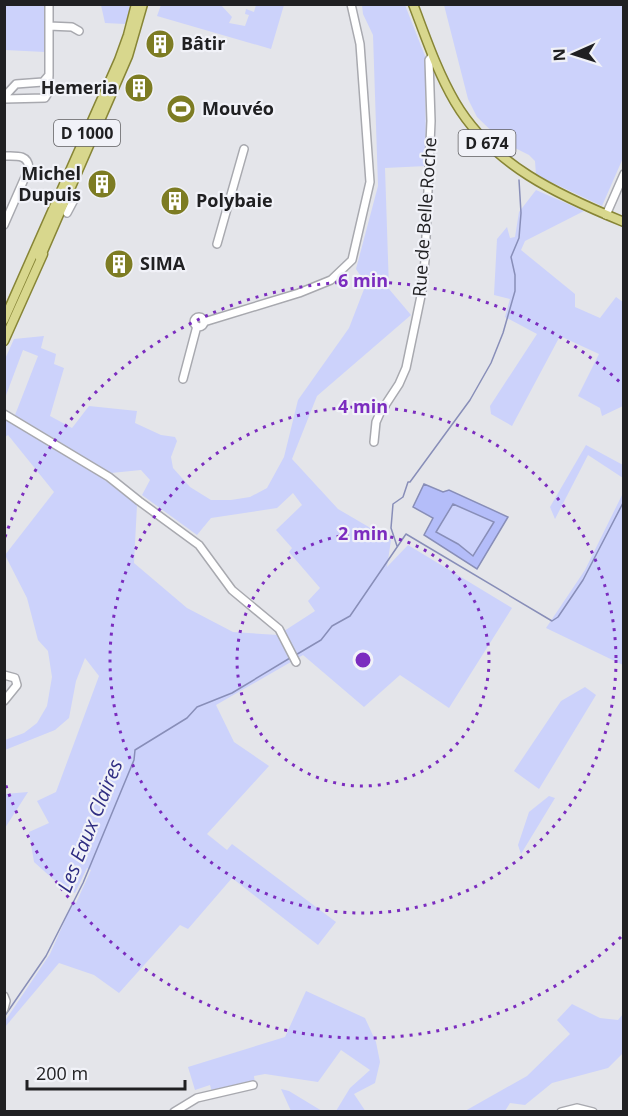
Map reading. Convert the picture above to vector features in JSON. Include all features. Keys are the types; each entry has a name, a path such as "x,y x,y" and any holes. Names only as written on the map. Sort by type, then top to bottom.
{"main road":[{"name":"D 1000","path":"4,320 119,60 136,4"},
{"name":"D 1000","path":"4,341 120,75 136,34 143,4"},
{"name":"D 674","path":"413,4 432,56 460,109 491,147 531,178 569,199 624,222"},
{"path":"76,196 77,184 120,75"},
{"path":"40,258 67,213"}],"street":[{"path":"4,98 45,98 49,89 49,4"},
{"path":"183,379 201,324 299,293 331,280 352,260 370,182 360,44 351,4"},
{"path":"49,26 72,27 79,31"},
{"name":"Rue de Belle Roche","path":"374,442 376,422 380,412 399,384 406,368 422,291 431,121 428,70 432,56"},
{"path":"4,98 16,84 43,82 49,75"},
{"path":"217,244 244,149"},
{"path":"4,156 22,156 28,161 30,168 7,214 4,225"},
{"path":"606,215 624,174"},
{"path":"67,213 76,196"},
{"path":"4,414 109,477 199,545 232,590 279,629 294,658"},
{"path":"4,675 15,678 17,685 4,701"},
{"path":"4,996 6,1006 4,1009"},
{"path":"174,1112 197,1098 253,1085"},
{"path":"561,1112 577,1108 593,1112"}],"shaded area":[{"path":"5,4 45,5 45,52 5,50"},
{"path":"101,5 129,5 130,10 125,24 105,23"},
{"path":"161,5 221,5 232,17 229,23 245,26 249,15 245,14 246,9 254,12 256,5 284,5 271,49 157,16"},
{"path":"362,5 405,5 425,56 426,166 385,168 389,289 411,315 317,396 292,459 338,509 391,540 387,567 408,545 512,608 449,708 400,675 364,707 303,655 216,705 234,742 269,766 207,834 227,850 232,844 336,922 318,945 232,878 188,929 180,925 119,993 94,975 59,963 5,1027 5,1021 50,954 74,900 76,903 91,870 87,868 75,893 53,879 34,862 29,832 49,823 37,801 56,792 99,676 85,658 76,681 69,718 55,730 5,750 5,740 24,733 37,723 47,706 52,677 48,651 38,640 27,598 5,555 54,492 8,435 5,437 5,418 100,476 137,505 134,563 187,608 233,632 278,635 315,611 308,601 320,588 289,552 292,548 276,530 302,505 293,493 277,508 211,518 197,535 142,495 150,480 141,470 111,473 15,415 38,356 23,350 5,398 5,359 14,339 44,336 41,348 56,354 54,364 64,368 50,416 72,428 89,406 137,411 135,423 161,435 175,437 177,441 171,457 173,468 190,487 211,500 250,497 267,488 284,457 298,400 349,328 366,284 356,269 378,186 373,35 363,14"},
{"path":"444,5 623,5 623,158 602,206 536,175 535,161 529,155 503,142 477,117 468,99"},
{"path":"536,190 584,211 525,241 521,250 575,294 575,307 600,318 616,297 623,302 623,406 602,416 600,408 578,396 599,354 560,336 512,426 491,414 490,406 537,334 505,317 510,299 494,295 497,239 507,227 510,238 515,237 519,212"},
{"path":"586,445 623,465 623,478 588,455 555,519 550,507"},
{"path":"424,484 443,492 449,490 508,517 477,569 424,535 433,518 413,507","holes":["453,504 494,522 473,556 458,544 436,532"]},
{"path":"623,493 624,665 546,628 585,570"},
{"path":"453,504 494,522 473,557 458,544 435,532"},
{"path":"585,687 596,695 539,789 514,771 561,701"},
{"path":"28,792 5,828 5,794"},
{"path":"549,796 555,798 521,854 518,845 529,812"},
{"path":"306,991 365,1018 376,1042 380,1062 375,1083 354,1094 366,1112 336,1111 350,1088 370,1070 341,1050 318,1082 265,1074 254,1076 255,1084 212,1092 210,1085 195,1090 188,1067 285,1037"},
{"path":"572,1004 600,1018 618,1020 623,1014 623,1053 608,1068 552,1083 525,1105 510,1103 505,1111 465,1111 527,1076 570,1034 557,1020"},
{"path":"281,1089 289,1091 322,1111 291,1111"}],"waterway":[{"name":"Les Eaux Claires","path":"397,546 391,528 393,504 403,497 408,482 470,400 491,363 503,333 515,291 515,275 511,257 519,238 521,213 519,180"},
{"name":"Les Eaux Claires","path":"294,656 321,640 332,626 350,616 406,534 552,621 558,617 583,580 624,501"},
{"name":"Les Eaux Claires","path":"4,1017 46,956 83,883 134,760 135,750 187,718 197,707 232,693 290,658"}],"place":[{"name":"Bâtir","path":"160,44"},
{"name":"Hemeria","path":"139,88"},
{"name":"Mouvéo","path":"181,109"},
{"name":"Michel Dupuis","path":"102,184"},
{"name":"Polybaie","path":"175,201"},
{"name":"SIMA","path":"119,264"}]}
